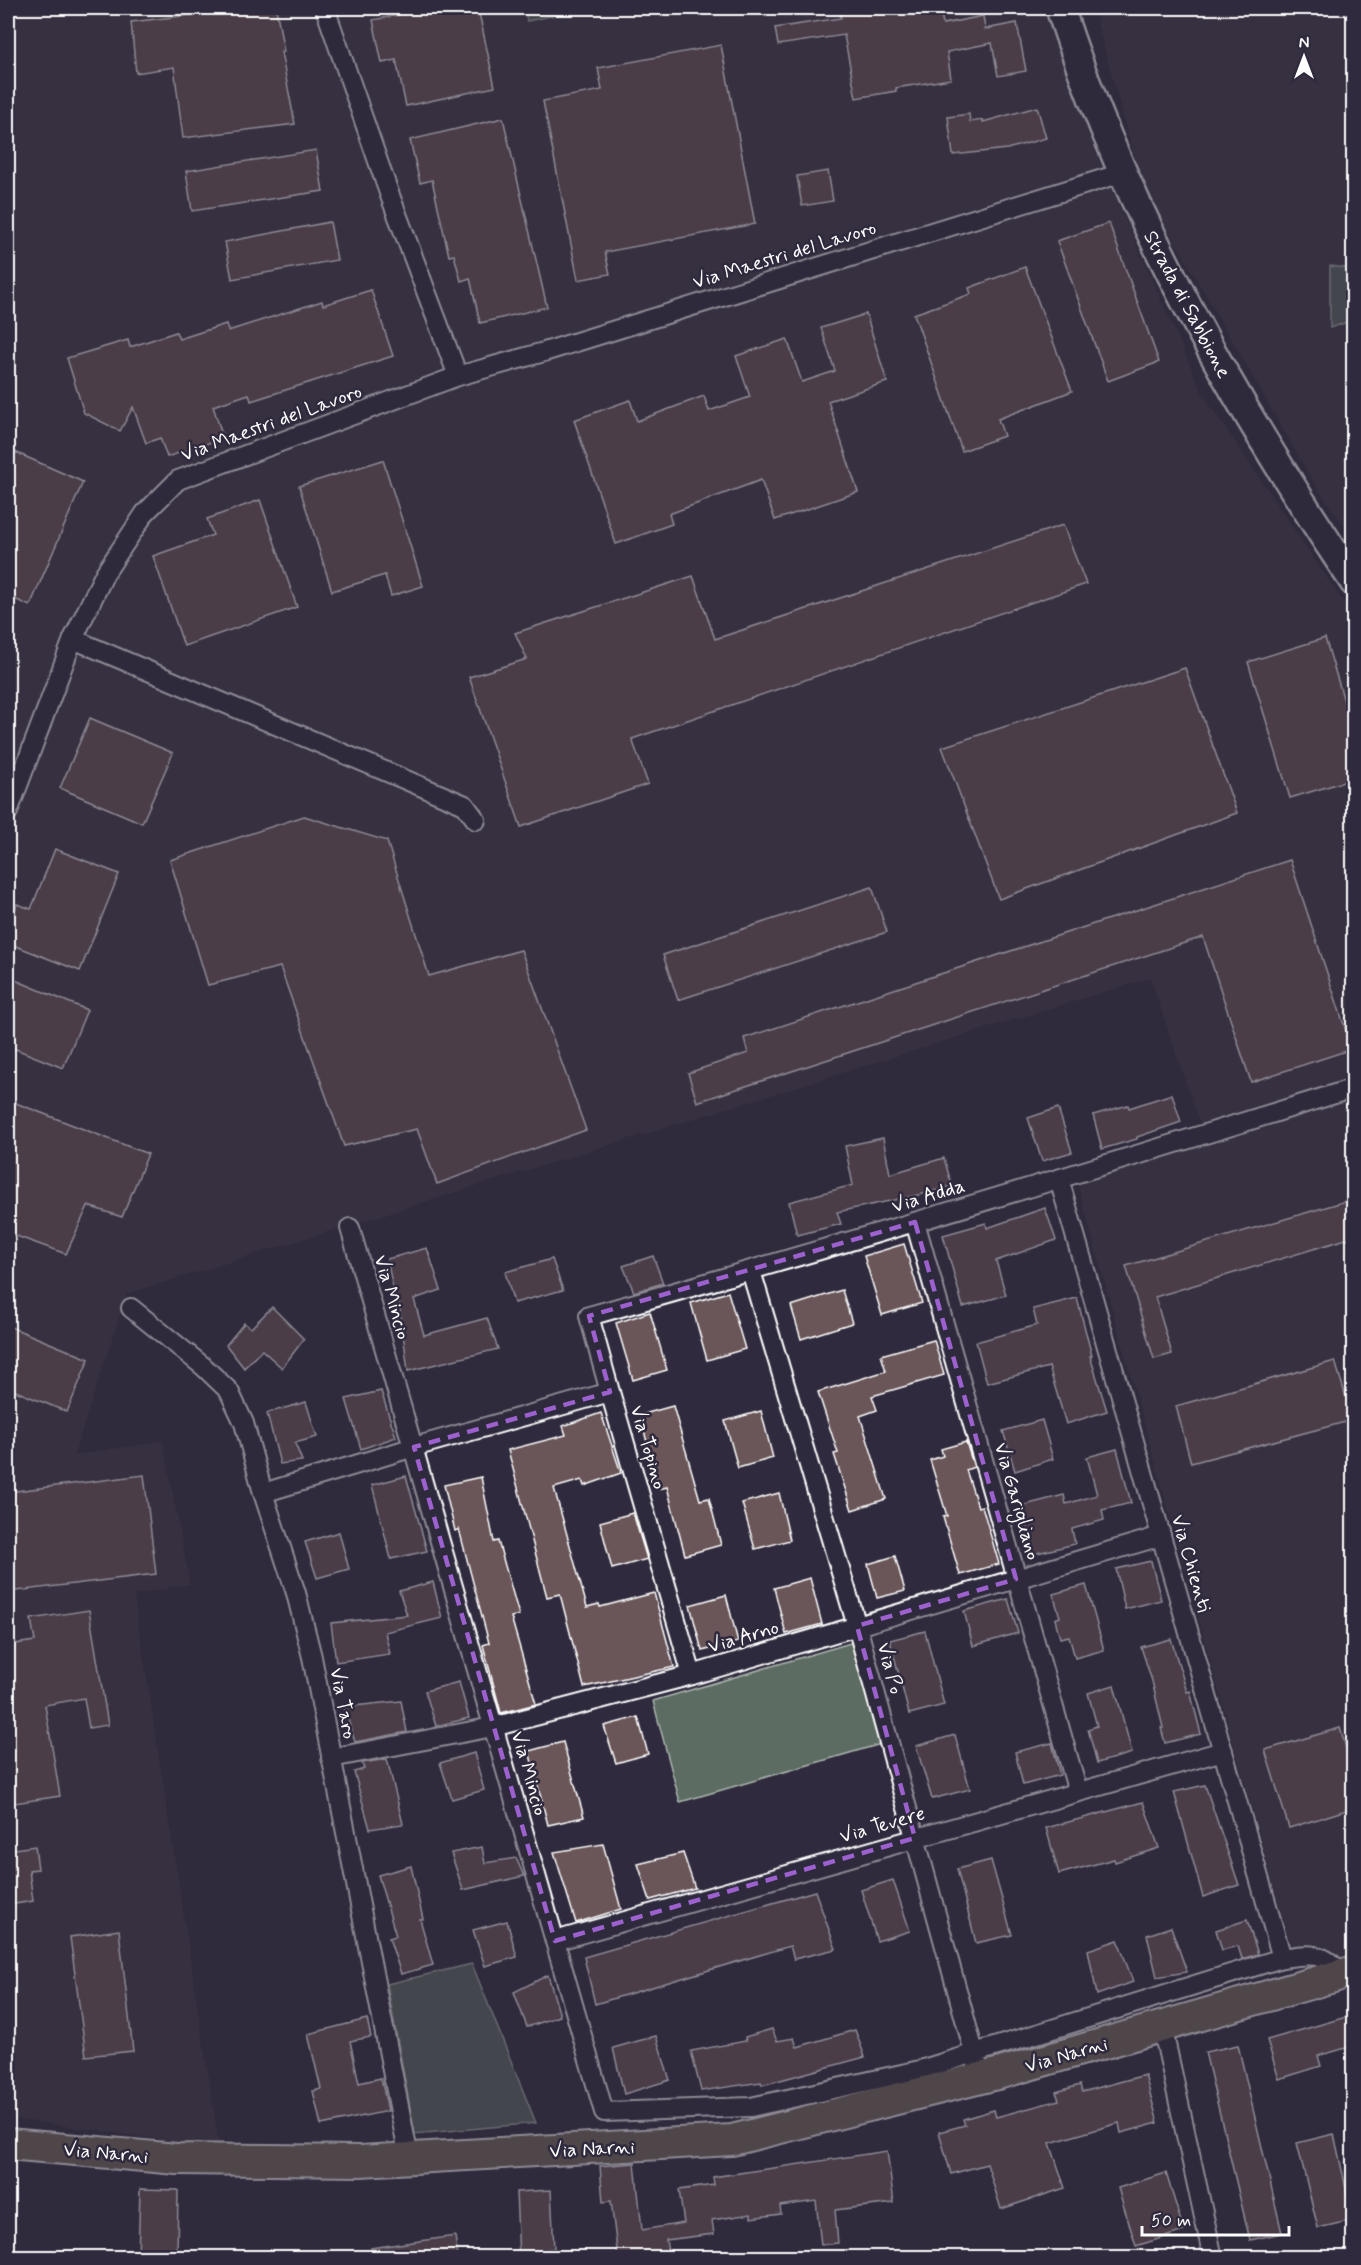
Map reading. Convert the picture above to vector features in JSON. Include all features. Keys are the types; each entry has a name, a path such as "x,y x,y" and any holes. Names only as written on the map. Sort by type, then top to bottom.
{"main road":[{"name":"Strada di Sabbione","path":"1060,8 1079,66 1122,173 1197,328 1308,514 1353,582"},
{"name":"Via Narni","path":"9,2143 177,2159 360,2161 732,2140 977,2066 1162,2026 1348,1972"}],"street":[{"path":"324,8 389,193 458,376"},
{"name":"Via Maestri del Lavoro","path":"8,812 73,639 105,573 145,513 177,480 458,376 556,348 1122,173"},
{"path":"73,639 465,805 476,820"},
{"name":"Via Adda","path":"610,1392 589,1316 751,1271 1353,1088"},
{"name":"Via Chienti","path":"1059,1179 1282,1958"},
{"name":"Via Garigliano","path":"915,1222 1078,1792"},
{"name":"Via Mincio","path":"350,1228 604,2112"},
{"name":"Via Po","path":"751,1271 857,1626 977,2066"},
{"name":"Via Taro","path":"131,1308 230,1390 244,1423 263,1493 296,1593 312,1657 409,2158"},
{"name":"Via Topino","path":"414,1447 610,1392 692,1675"},
{"path":"263,1493 414,1447"},
{"name":"Via Arno","path":"332,1758 493,1727 692,1675 1161,1536"},
{"name":"Via Tevere","path":"555,1941 1223,1751"},
{"name":"Via Narni","path":"604,2112 751,2107 920,2070 977,2066 1282,1958 1307,1954 1331,1961 1348,1972"},
{"path":"1162,2026 1213,2258"}],"highlighted area":[{"path":"915,1222 1016,1579 857,1626 915,1838 555,1941 414,1447 610,1392 589,1316"}],"shaded area":[{"path":"8,8 1049,8 1096,153 1204,396 1353,616 1353,1953 1337,1958 1290,1945 1072,1166 1200,1124 1150,978 127,1294 74,1455 163,1441 190,1584 134,1595 219,2143 178,2142 8,2118"},
{"path":"1093,8 1353,8 1353,538 1315,485 1142,185"}],"green space":[{"path":"525,8 554,8 556,15 527,21"},
{"path":"1330,266 1353,269 1354,320 1330,328"},
{"path":"854,1642 881,1744 680,1802 653,1701"},
{"path":"472,1964 536,2123 415,2134 387,1984"}],"building":[{"path":"251,8 276,8 284,52 281,52 295,124 183,138 174,67 136,73 131,22"},
{"path":"433,8 478,8 495,87 406,106 396,60 382,63 373,20"},
{"path":"839,8 881,8 882,14 940,8 943,24 983,16 985,29 1017,23 1026,71 998,76 992,43 947,52 951,79 896,88 896,91 856,98 844,35 778,45 775,28 841,18"},
{"path":"721,45 755,224 605,252 610,274 578,280 543,101 602,90 598,68"},
{"path":"1037,107 1046,138 1007,149 953,155 948,117 969,114 970,122 983,120 983,122"},
{"path":"503,118 547,307 480,323 470,278 461,281 454,255 449,256 432,180 420,183 410,140"},
{"path":"316,150 323,191 192,211 186,171"},
{"path":"828,171 833,201 802,206 797,176"},
{"path":"330,222 337,260 232,279 225,242"},
{"path":"1109,223 1159,362 1108,381 1057,241"},
{"path":"1025,267 1072,391 998,419 1004,436 962,451 914,314 971,294 969,288"},
{"path":"371,290 393,356 251,401 249,394 213,406 223,438 167,457 160,438 146,443 133,407 120,431 84,413 67,358 128,340 130,347 176,332 179,339 226,324 228,331 322,301 323,305"},
{"path":"866,314 887,382 828,401 858,492 775,520 761,480 669,514 672,524 616,544 574,420 630,400 637,421 704,396 709,411 750,397 736,356 787,339 802,382 835,371 821,328"},
{"path":"8,449 83,482 30,606 8,596"},
{"path":"383,460 423,586 391,596 385,575 332,591 299,486"},
{"path":"260,500 297,607 184,646 153,556 213,535 207,519"},
{"path":"1063,525 1086,584 632,739 648,784 521,827 469,677 527,659 515,633 693,576 715,639"},
{"path":"1325,638 1349,717 1353,716 1353,779 1290,798 1248,662"},
{"path":"1185,668 1237,813 999,899 942,747"},
{"path":"90,718 173,753 142,823 60,788"},
{"path":"304,816 387,841 429,976 521,950 586,1130 437,1184 417,1129 344,1146 280,967 208,985 170,860"},
{"path":"55,849 119,874 80,971 8,943 8,929 17,904 31,909"},
{"path":"1290,860 1352,1049 1251,1082 1203,937 697,1102 688,1073 748,1053 744,1038"},
{"path":"872,887 887,932 678,1000 663,955"},
{"path":"8,977 87,1010 63,1068 8,1046"},
{"path":"1172,1094 1181,1122 1137,1137 1137,1139 1102,1149 1093,1115 1128,1105 1129,1108"},
{"path":"8,1100 148,1154 122,1217 88,1206 66,1254 8,1233"},
{"path":"1058,1108 1072,1152 1042,1161 1028,1118"},
{"path":"883,1138 890,1174 944,1158 952,1186 837,1212 841,1224 797,1235 789,1202 853,1185 845,1146"},
{"path":"1353,1199 1353,1237 1155,1297 1172,1354 1154,1359 1126,1266"},
{"path":"1045,1208 1056,1240 996,1261 1006,1295 963,1307 943,1235 986,1223 987,1228"},
{"path":"904,1244 922,1303 882,1315 864,1256"},
{"path":"427,1248 441,1290 414,1299 424,1335 487,1318 498,1349 408,1371 399,1303 396,1304 387,1259"},
{"path":"653,1256 663,1283 634,1292 623,1266"},
{"path":"552,1259 563,1290 514,1303 505,1272"},
{"path":"842,1290 852,1323 801,1339 791,1306"},
{"path":"728,1292 745,1349 707,1360 691,1303"},
{"path":"1077,1298 1092,1356 1090,1356 1107,1411 1066,1424 1049,1367 987,1383 976,1342 1037,1325 1033,1309"},
{"path":"272,1307 304,1339 282,1368 262,1350 244,1368 226,1345 244,1323 251,1328"},
{"path":"650,1312 667,1370 633,1380 616,1323"},
{"path":"8,1326 89,1359 67,1412 8,1388"},
{"path":"934,1340 944,1375 872,1396 877,1410 860,1416 886,1499 852,1510 834,1454 838,1453 818,1392 886,1371 881,1355"},
{"path":"1335,1361 1353,1420 1191,1463 1176,1406"},
{"path":"381,1391 396,1437 361,1449 346,1399"},
{"path":"306,1402 317,1437 295,1443 302,1461 280,1464 267,1413"},
{"path":"673,1406 700,1500 709,1498 721,1545 685,1555 667,1487 659,1489 640,1415"},
{"path":"761,1411 773,1458 738,1468 725,1421"},
{"path":"601,1413 621,1473 584,1486 582,1480 554,1488 587,1607 599,1604 600,1607 654,1593 674,1667 584,1687 560,1594 547,1597 508,1450 566,1435 563,1426"},
{"path":"1042,1420 1053,1459 1015,1471 1003,1431"},
{"path":"966,1442 974,1467 966,1470 978,1507 982,1506 999,1564 960,1575 943,1517 947,1516 930,1460 943,1456 941,1449"},
{"path":"1117,1449 1131,1503 1102,1510 1104,1520 1072,1529 1075,1544 1033,1554 1021,1506 1064,1495 1066,1504 1097,1495 1087,1457"},
{"path":"144,1475 156,1574 8,1592 8,1492"},
{"path":"406,1476 427,1551 391,1559 372,1485"},
{"path":"481,1477 494,1542 498,1541 519,1615 511,1617 536,1704 501,1713 483,1645 489,1643 459,1529 455,1531 444,1485"},
{"path":"779,1493 790,1540 755,1549 742,1503"},
{"path":"633,1513 647,1559 612,1569 600,1522"},
{"path":"339,1532 349,1569 317,1578 305,1542"},
{"path":"895,1556 905,1591 877,1598 868,1564"},
{"path":"1151,1561 1161,1600 1125,1609 1116,1569"},
{"path":"810,1578 822,1624 786,1634 774,1588"},
{"path":"433,1582 442,1618 385,1632 390,1654 336,1662 331,1623 407,1615 399,1591"},
{"path":"1086,1585 1104,1650 1075,1658 1069,1636 1060,1638 1055,1619 1060,1617 1053,1594"},
{"path":"726,1595 738,1642 702,1651 690,1605"},
{"path":"1008,1599 1018,1633 973,1646 964,1611"},
{"path":"89,1610 108,1725 89,1728 84,1698 45,1705 60,1796 8,1804 8,1645 35,1641 31,1619"},
{"path":"925,1631 944,1705 909,1714 890,1640"},
{"path":"1171,1639 1187,1692 1190,1691 1201,1734 1165,1743 1152,1681 1141,1647"},
{"path":"459,1682 469,1718 436,1726 425,1691"},
{"path":"1114,1685 1132,1753 1097,1763 1088,1729 1097,1726 1088,1693"},
{"path":"401,1701 407,1732 355,1742 344,1707"},
{"path":"638,1717 648,1754 616,1763 604,1726"},
{"path":"1340,1728 1353,1771 1353,1808 1289,1828 1265,1750"},
{"path":"955,1735 970,1789 932,1799 916,1746"},
{"path":"563,1742 584,1817 548,1825 529,1751"},
{"path":"1052,1743 1060,1775 1023,1785 1015,1752"},
{"path":"474,1753 484,1790 452,1799 440,1763"},
{"path":"387,1759 403,1824 370,1829 354,1772 364,1769 362,1763"},
{"path":"1205,1785 1239,1885 1203,1897 1174,1792"},
{"path":"1143,1802 1159,1848 1115,1862 1114,1859 1059,1874 1046,1828"},
{"path":"603,1844 621,1909 576,1923 554,1852"},
{"path":"35,1846 38,1869 29,1870 33,1901 8,1905 8,1850"},
{"path":"482,1847 485,1863 516,1858 524,1876 463,1890 451,1853"},
{"path":"683,1853 695,1888 650,1900 638,1864"},
{"path":"991,1860 1012,1935 976,1943 957,1869"},
{"path":"411,1866 423,1919 420,1919 433,1965 401,1974 389,1938 396,1936 378,1875"},
{"path":"893,1880 910,1931 877,1941 861,1890"},
{"path":"815,1891 836,1949 794,1959 790,1946 595,2004 584,1957"},
{"path":"1247,1920 1258,1954 1242,1959 1238,1946 1222,1950 1216,1930"},
{"path":"507,1921 517,1957 485,1966 473,1930"},
{"path":"1171,1927 1187,1972 1157,1977 1147,1935"},
{"path":"119,1930 133,2051 86,2056 70,1937"},
{"path":"1118,1940 1133,1982 1097,1995 1088,1950"},
{"path":"548,1975 560,2016 527,2027 514,1992"},
{"path":"1353,2015 1353,2046 1318,2056 1321,2066 1279,2079 1267,2040"},
{"path":"367,2019 371,2037 350,2041 359,2083 381,2078 388,2111 321,2125 313,2091 321,2089 308,2034"},
{"path":"772,2029 777,2041 794,2038 797,2047 855,2030 865,2057 762,2085 761,2082 701,2091 691,2051 746,2041 745,2037"},
{"path":"656,2036 670,2080 624,2094 613,2048"},
{"path":"1238,2045 1282,2233 1250,2240 1205,2052"},
{"path":"1145,2075 1158,2123 1121,2133 1119,2123 1050,2143 1065,2188 1001,2209 987,2164 951,2174 939,2132 965,2125 963,2119 994,2110 996,2117 1059,2100 1056,2092 1080,2085 1082,2092"},
{"path":"1334,2134 1353,2220 1318,2228 1297,2143"},
{"path":"887,2151 894,2203 835,2210 838,2243 821,2245 816,2201 780,2206 781,2214 751,2218 751,2214 712,2220 714,2234 666,2240 669,2258 618,2258 611,2201 603,2202 600,2166 635,2163 642,2230 684,2223 679,2190 714,2185 713,2177"},
{"path":"1166,2173 1184,2231 1136,2246 1118,2188"},
{"path":"140,2189 178,2190 177,2258 138,2258"},
{"path":"551,2190 554,2249 548,2249 549,2258 519,2258 516,2192"},
{"path":"455,2236 458,2258 371,2258 371,2248"}]}
